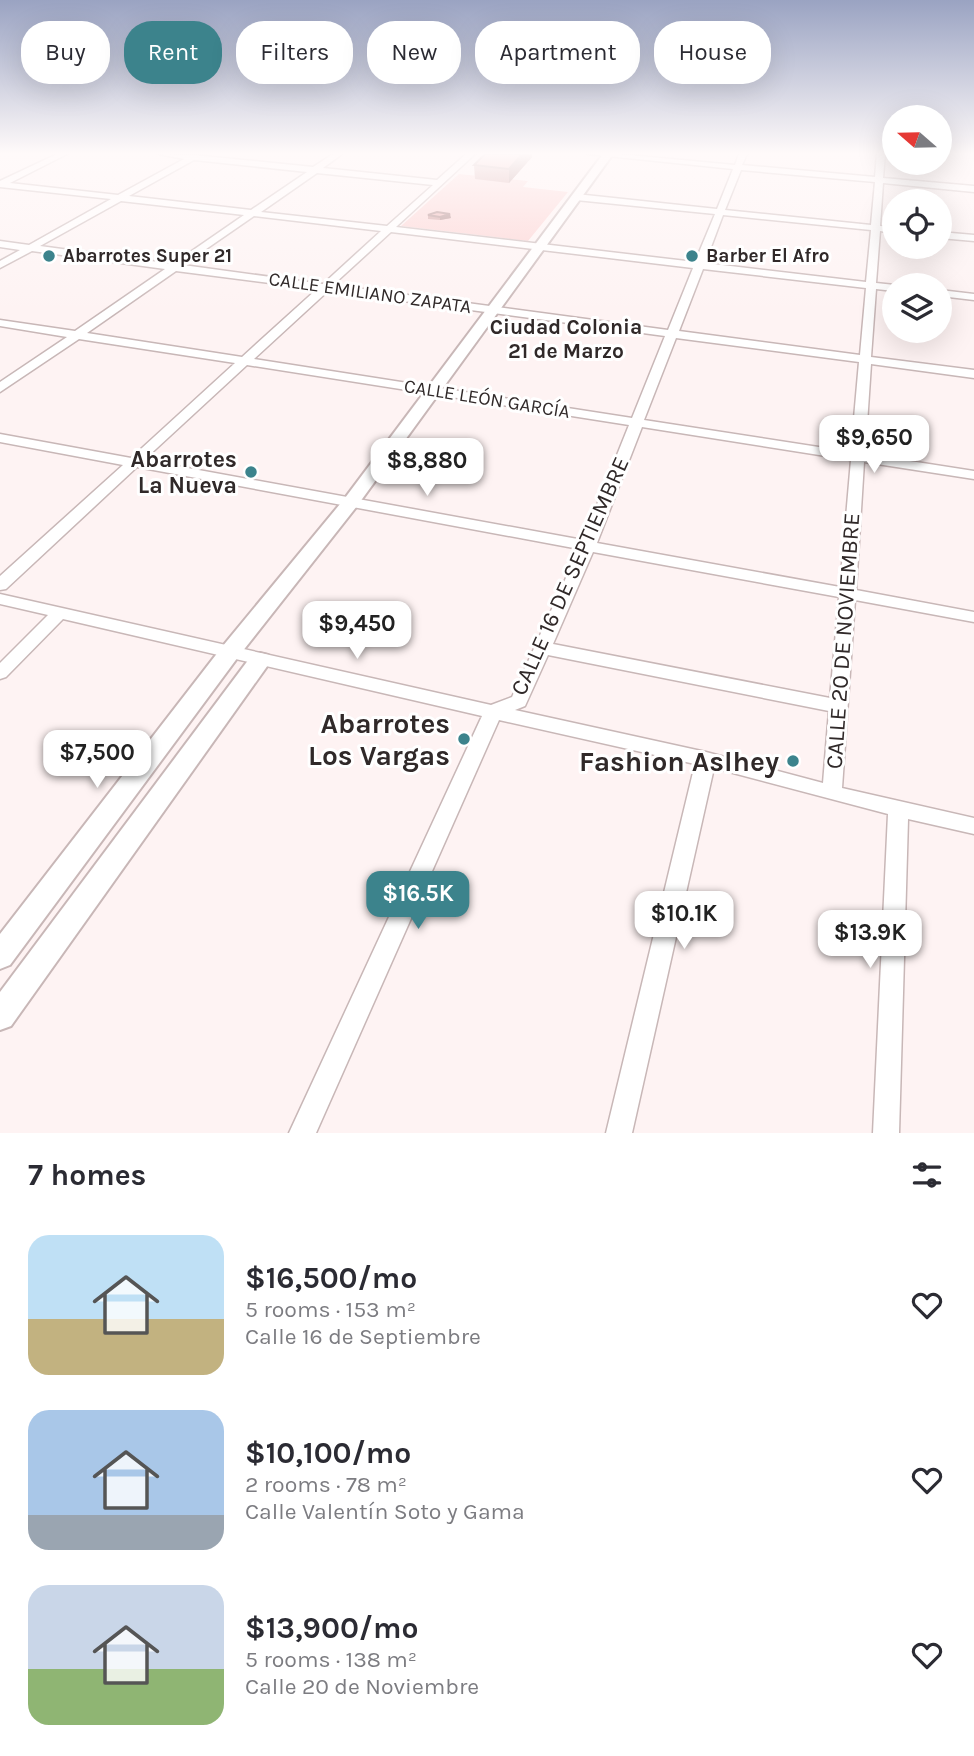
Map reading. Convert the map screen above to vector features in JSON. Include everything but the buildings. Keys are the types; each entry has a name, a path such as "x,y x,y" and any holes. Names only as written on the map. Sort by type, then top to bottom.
{"street":[{"path":"0,265 104,207"},
{"path":"199,207 882,286"},
{"path":"0,388 262,207"},
{"path":"0,585 414,207"},
{"path":"0,956 230,652 351,502 569,207"},
{"path":"671,207 882,229"},
{"name":"CALLE 16 DE SEPTIEMBRE","path":"302,1133 494,711 519,701 588,546 722,207"},
{"name":"CALLE 20 DE NOVIEMBRE","path":"832,793 877,207"},
{"path":"952,236 974,238"},
{"name":"CALLE EMILIANO ZAPATA","path":"0,244 974,374"},
{"path":"952,294 974,297"},
{"name":"CALLE LEÓN GARCÍA","path":"0,323 974,475"},
{"path":"0,438 974,617"},
{"path":"0,598 260,660 706,760 974,826"},
{"path":"0,673 61,612"},
{"path":"543,648 838,705"},
{"path":"0,1016 260,660"},
{"path":"619,1133 706,760"},
{"path":"886,1133 898,808"}],"shaded area":[{"path":"422,207 556,207 528,241 401,226"}],"place":[{"name":"Abarrotes Super 21","path":"49,256"},
{"name":"Barber El Afro","path":"692,256"},
{"name":"Abarrotes La Nueva","path":"251,472"},
{"name":"Abarrotes Los Vargas","path":"464,739"},
{"name":"Fashion Aslhey","path":"793,761"}],"district":[{"name":"Ciudad Colonia 21 de Marzo","path":"566,339"}]}
